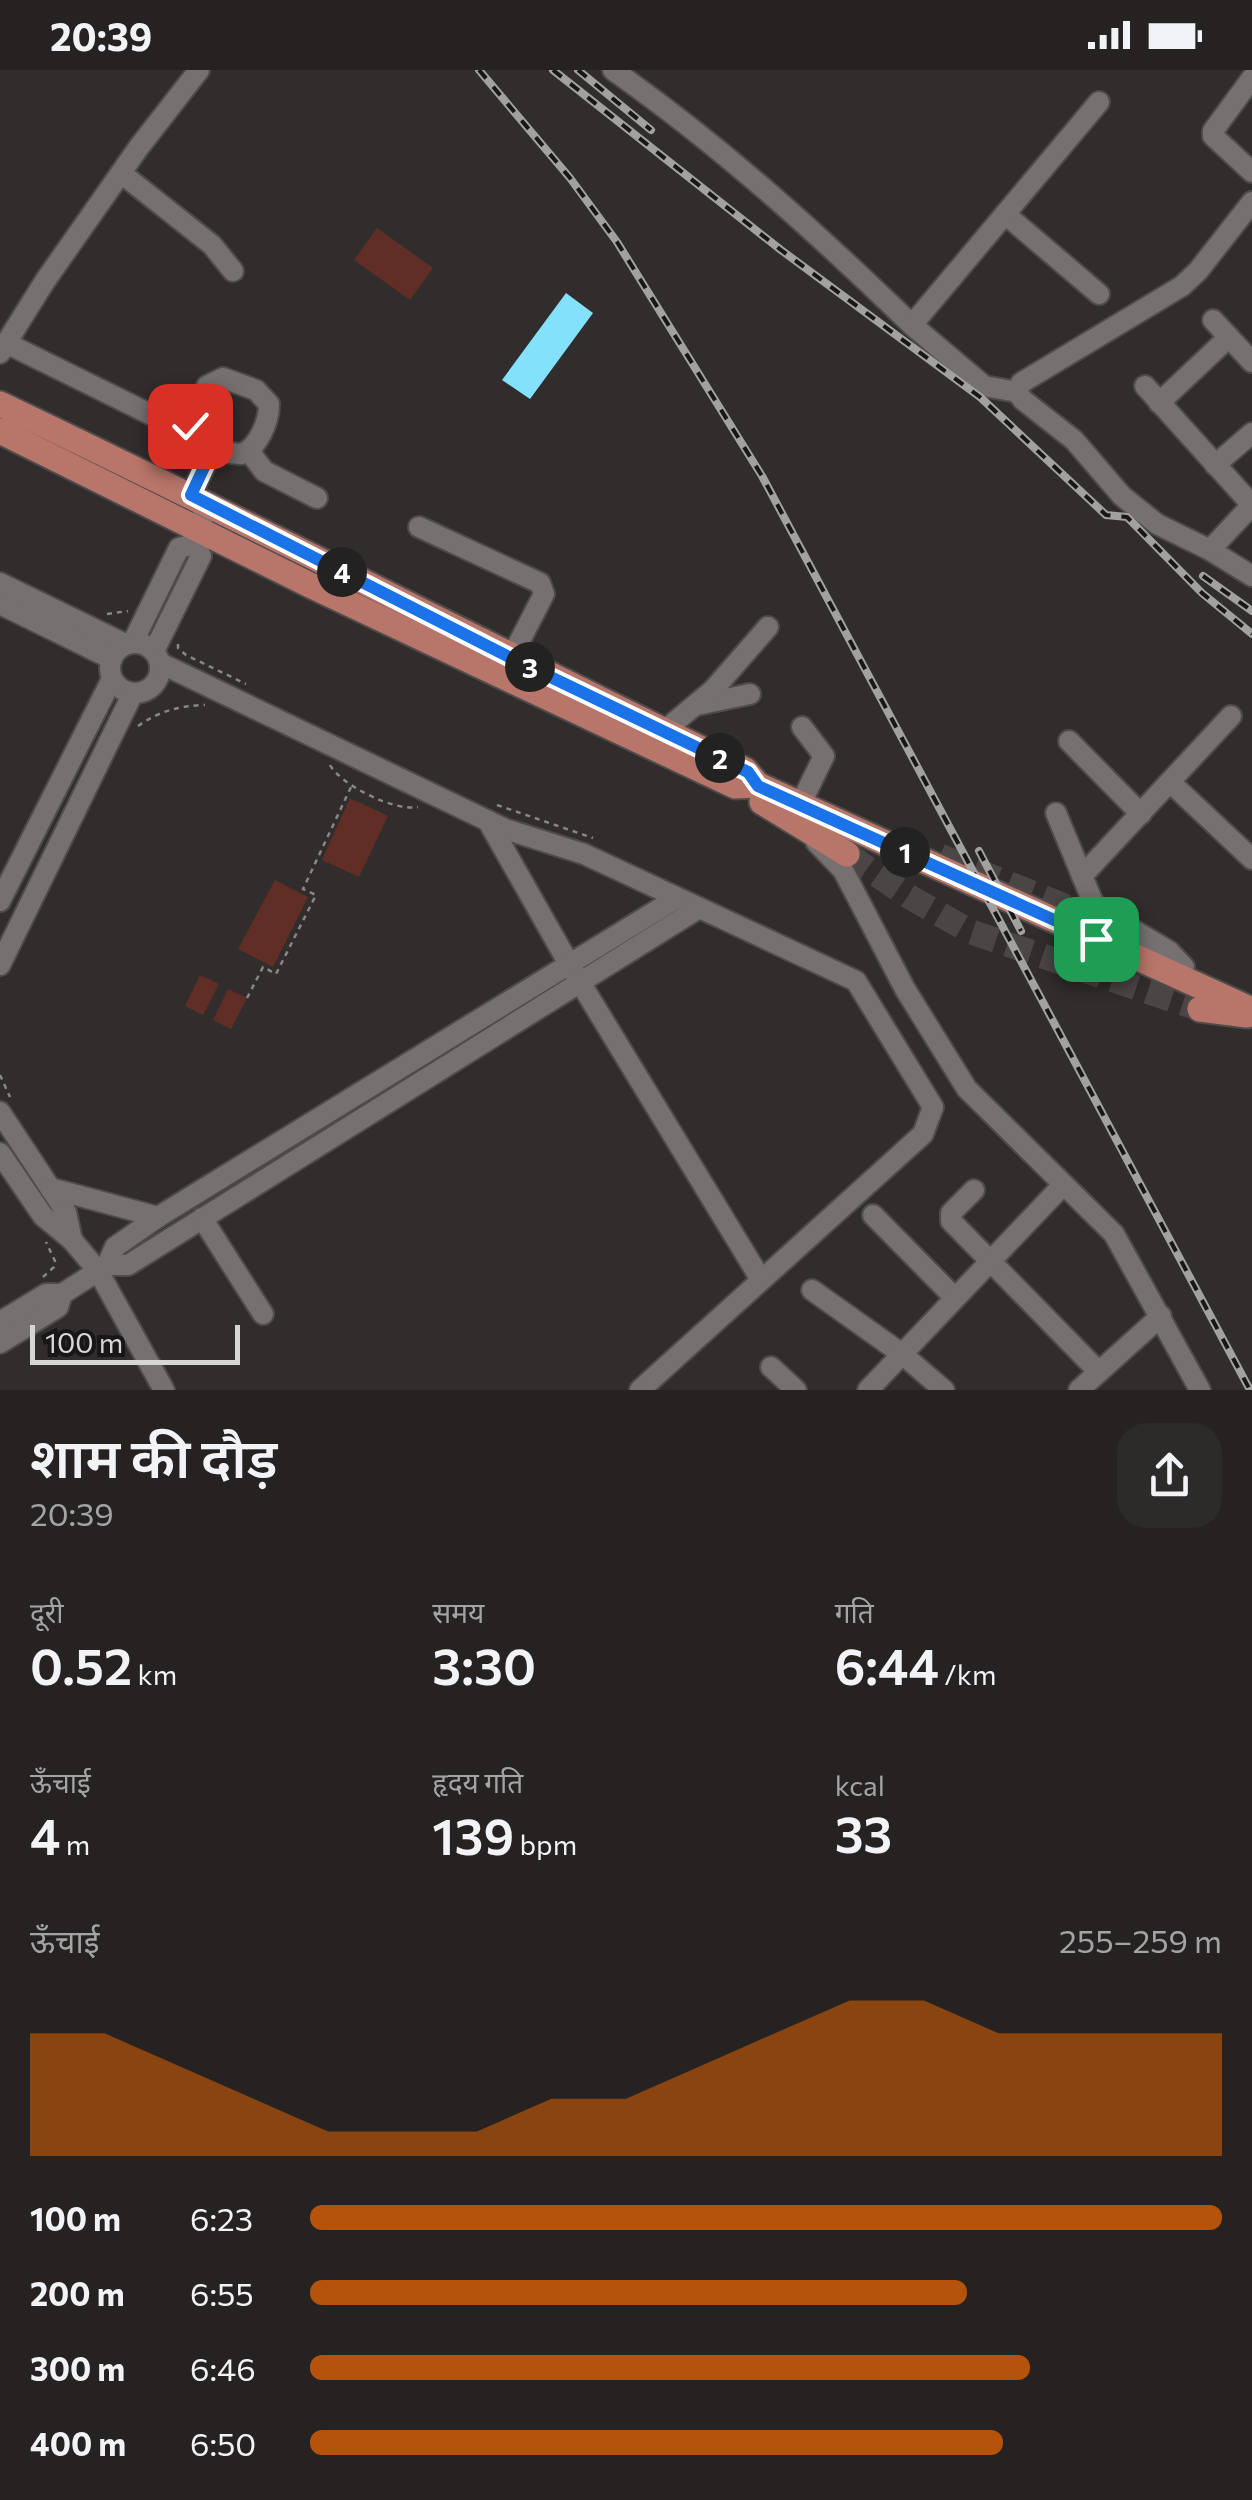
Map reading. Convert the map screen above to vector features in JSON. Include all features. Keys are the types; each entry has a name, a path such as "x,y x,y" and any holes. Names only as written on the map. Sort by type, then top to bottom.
{"main road":[{"path":"0,404 198,518"},
{"path":"0,431 198,518 749,782 1252,1011"},
{"path":"318,574 511,658 664,731 749,782"},
{"path":"803,805 847,854"},
{"path":"1152,951 1221,984 1252,1011"},
{"path":"1200,1009 1252,1011"}],"street":[{"path":"190,426 164,421 3,348 45,281 199,70"},
{"path":"613,70 746,171 984,386 1017,392 1074,440 1122,496 1157,524 1252,576"},
{"path":"1252,78 1212,136 1252,172"},
{"path":"912,325 1100,102"},
{"path":"121,174 212,245 234,271"},
{"path":"1017,392 1021,383 1182,286 1252,202"},
{"path":"1005,214 1099,294"},
{"path":"1213,320 1239,338 1252,362"},
{"path":"1160,403 1239,338"},
{"path":"213,380 236,380 256,390 269,404 266,420 249,451 228,454 194,434 190,426 213,380"},
{"path":"1145,386 1252,505 1210,550"},
{"path":"1216,465 1252,433"},
{"path":"121,656 123,690 134,693 154,686 159,678 157,657 201,556 198,518 213,448"},
{"path":"249,451 264,471 317,498"},
{"path":"0,901 121,656 198,518"},
{"path":"419,527 544,588 511,658"},
{"path":"0,584 121,656"},
{"path":"0,604 121,656"},
{"path":"664,731 713,690 768,626"},
{"path":"121,656 142,643 157,657 488,822 584,854 856,982 932,1107 923,1134 640,1390"},
{"path":"0,965 134,693"},
{"path":"695,706 750,694"},
{"path":"1082,876 1232,716"},
{"path":"802,727 824,756 803,805 843,870 905,990 966,1089 1114,1234 1161,1316 1191,1386"},
{"path":"1068,742 1141,814"},
{"path":"1170,782 1252,859"},
{"path":"1056,813 1091,901 1102,912 1169,951 1184,966"},
{"path":"488,822 760,1278"},
{"path":"0,1322 46,1294 62,1294 103,1268 128,1264 202,1218 575,972 677,898"},
{"path":"103,1268 116,1247 158,1217 575,972 699,908"},
{"path":"7,1108 66,1212 72,1240"},
{"path":"0,1152 44,1216 103,1268 164,1390"},
{"path":"868,1390 1062,1185"},
{"path":"50,1188 158,1217"},
{"path":"974,1190 949,1218 1099,1372"},
{"path":"873,1216 955,1298"},
{"path":"202,1218 263,1314"},
{"path":"812,1290 902,1354 944,1390"},
{"path":"0,1343 58,1308 62,1294"},
{"path":"1079,1390 1161,1316"},
{"path":"771,1368 796,1390"}],"path":[{"path":"105,614 128,612"},
{"path":"136,727 170,709 215,706"},
{"path":"326,756 338,778 352,785 405,808 430,802"},
{"path":"247,998 263,967 276,974 316,895 302,888 352,785"},
{"path":"0,1075 7,1108"},
{"path":"33,1283 50,1273 55,1261 43,1237"}],"shaded area":[{"path":"377,228 433,268 410,300 354,260"},
{"path":"350,798 388,816 359,877 322,860"},
{"path":"275,880 308,897 273,967 238,949"},
{"path":"200,975 219,984 203,1015 185,1006"},
{"path":"228,989 247,998 231,1029 213,1020"}],"building":[{"path":"566,293 593,313 530,399 502,380"}],"tunnel":[{"path":"847,854 908,896 971,932 1200,1009"},
{"path":"940,856 1082,913 1146,947"}],"railway":[{"path":"479,70 570,178 617,242 762,476 1250,1390"},
{"path":"553,70 781,250 980,397 1106,515 1127,517 1202,593 1252,634"},
{"path":"578,70 651,130"},
{"path":"1203,576 1252,611"},
{"path":"979,851 1021,931"}],"route":[{"path":"190,426 202,442 213,448 191,495 511,658 748,772 758,786 1096,939"}]}
